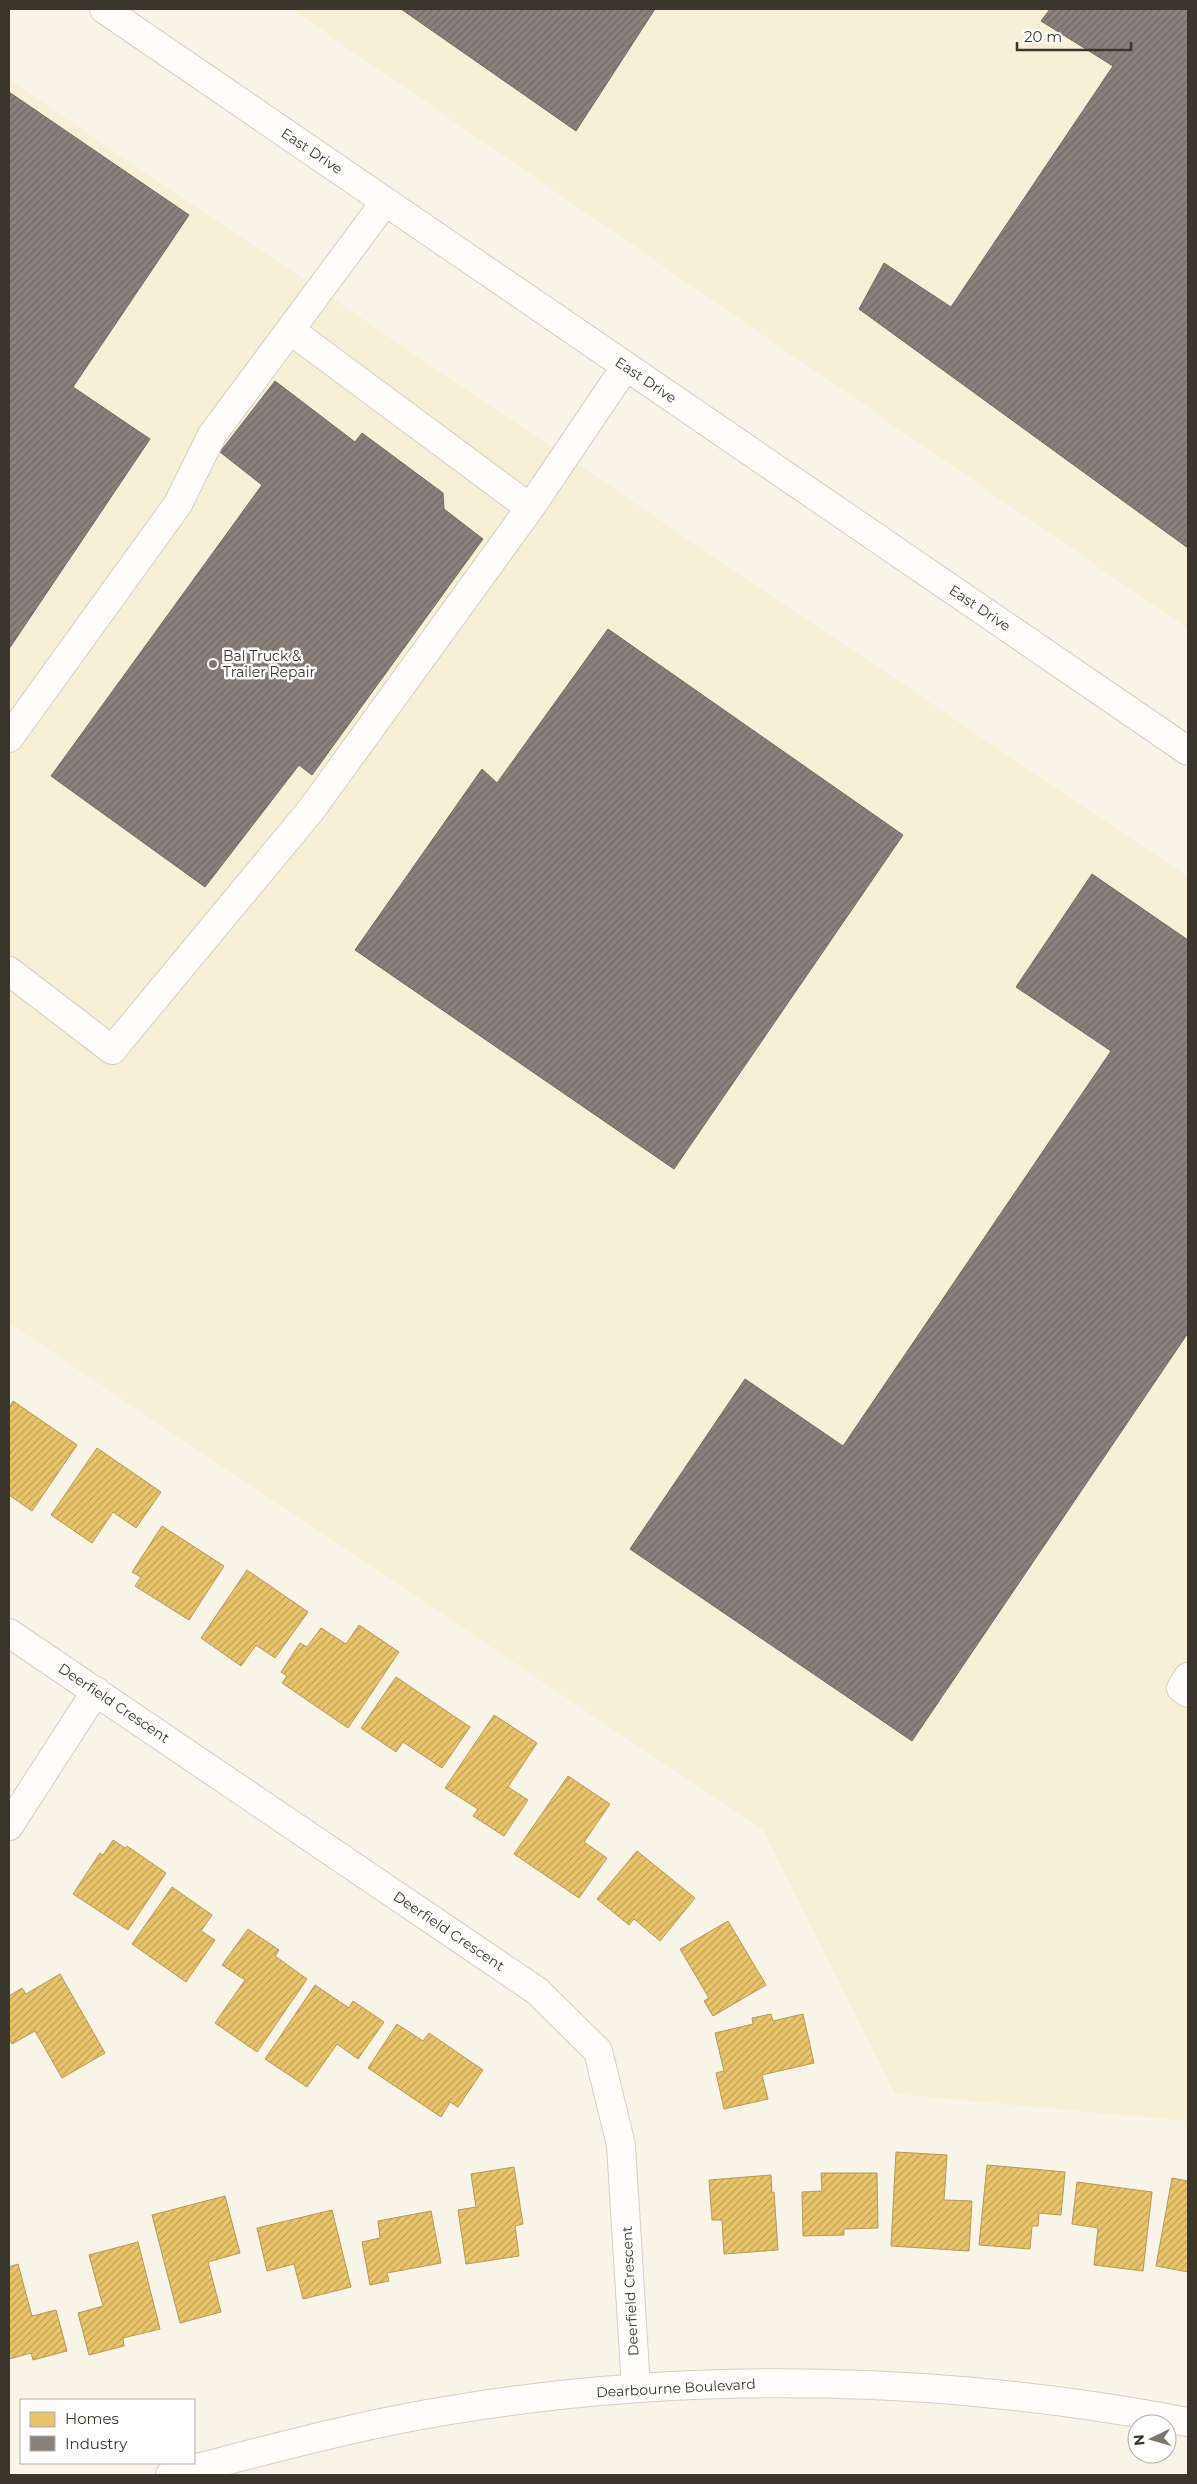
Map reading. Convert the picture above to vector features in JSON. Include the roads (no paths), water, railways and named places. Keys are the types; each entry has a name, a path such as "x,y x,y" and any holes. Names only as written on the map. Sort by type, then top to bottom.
{"street":[{"name":"East Drive","path":"104,9 1188,750"},
{"path":"9,738 178,504 212,435 385,202"},
{"path":"290,330 530,508"},
{"path":"9,971 112,1050 311,810 530,508 626,366"},
{"name":"Deerfield Crescent","path":"9,1633 96,1690 537,1991 598,2051 621,2145 636,2388"},
{"path":"1188,1677 1181,1688 1188,1694"},
{"path":"9,1826 96,1690"},
{"name":"Dearbourne Boulevard","path":"170,2475 376,2425 456,2409 636,2388 754,2383 849,2385 990,2394 1114,2408 1188,2422"}],"place":[{"name":"Bal Truck & Trailer Repair","path":"213,664"}]}
